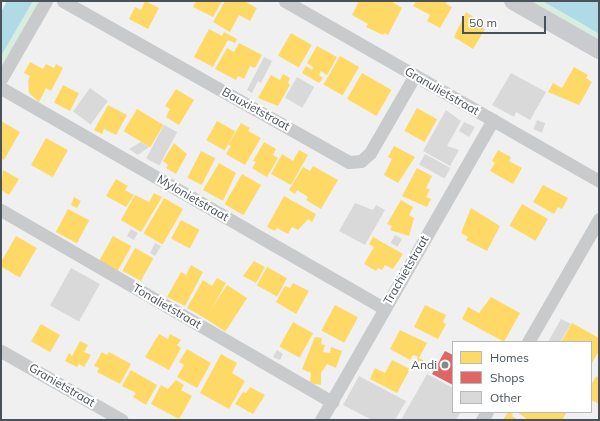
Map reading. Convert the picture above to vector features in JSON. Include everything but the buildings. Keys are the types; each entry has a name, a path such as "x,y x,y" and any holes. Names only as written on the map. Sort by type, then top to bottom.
{"street":[{"path":"1,79 46,1"},
{"name":"Bauxietstraat","path":"63,1 349,162 361,162 370,153 415,75"},
{"name":"Granulietstraat","path":"285,1 599,181"},
{"path":"514,1 599,50"},
{"name":"Mylonietstraat","path":"1,88 384,308"},
{"name":"Trachietstraat","path":"321,420 493,120"},
{"name":"Tonalietstraat","path":"1,210 332,402"},
{"path":"529,341 599,219"},
{"name":"Granietstraat","path":"1,350 122,420"}],"green space":[{"path":"33,1 41,1 1,69 1,56"},
{"path":"525,1 542,1 599,34 599,43"}],"water":[{"path":"7,1 33,1 1,56 1,12"},
{"path":"542,1 599,1 599,34 579,22"}],"place":[{"name":"Andi","path":"445,365"}]}
